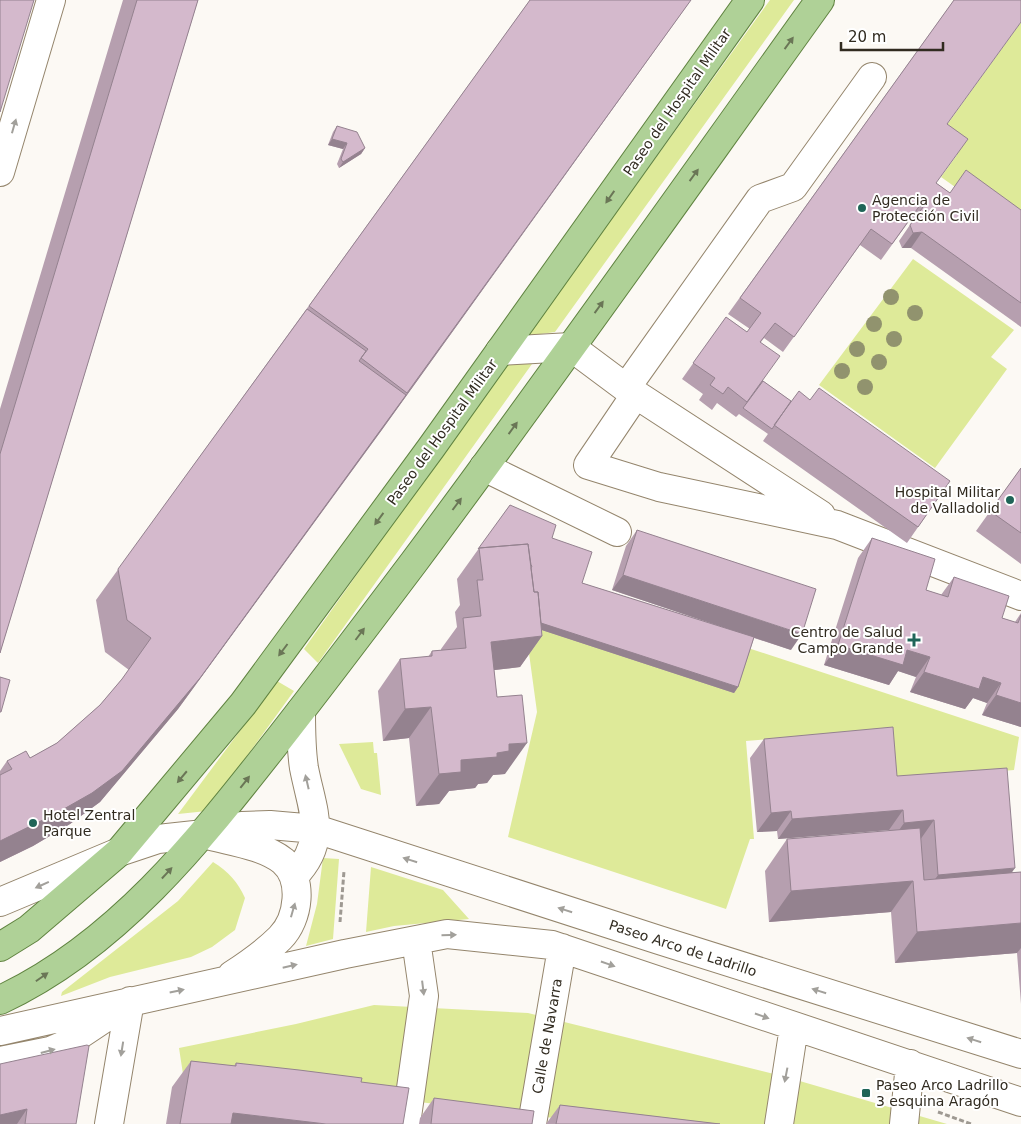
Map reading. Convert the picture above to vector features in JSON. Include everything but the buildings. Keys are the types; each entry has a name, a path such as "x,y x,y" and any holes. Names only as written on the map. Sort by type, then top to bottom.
{"main road":[{"name":"Paseo del Hospital Militar","path":"119,852 243,704 500,351 750,0"},
{"path":"0,1000 28,987 107,931 157,885 204,834 301,711 484,468 820,0"},
{"name":"Paseo Arco de Ladrillo","path":"0,947 29,929 119,852"}],"street":[{"path":"0,172 51,0"},
{"path":"872,77 793,187 760,199 631,391 588,465 659,487 837,525 1021,596"},
{"path":"500,351 571,347 631,391 837,525"},
{"path":"484,468 617,532"},
{"path":"225,981 282,936 295,906 297,891 294,876 303,868 313,844 316,829 316,812 304,767 301,711"},
{"name":"Paseo Arco de Ladrillo","path":"0,902 119,852 167,837 204,834 242,826 316,829 1021,1054"},
{"name":"Paseo Arco de Ladrillo","path":"204,834 266,853 283,862 294,876"},
{"path":"0,1031 345,954 447,934 552,945 1021,1102"},
{"path":"406,1124 424,996 416,940"},
{"name":"Calle de Navarra","path":"532,1124 562,948"},
{"path":"0,1061 50,1051 64,1045 130,1001"},
{"path":"109,1124 130,1001"},
{"path":"779,1124 794,1027"},
{"path":"904,1124 910,1064"}],"path":[{"path":"345,954 339,937 346,840"},
{"path":"908,1091 942,1115 972,1124"}],"green space":[{"path":"770,0 794,0 555,332 527,336"},
{"path":"1021,22 1021,234 941,177 957,155 936,140"},
{"path":"913,259 1014,330 991,357 1007,369 935,468 819,385"},
{"path":"537,357 318,663 304,649 509,360"},
{"path":"525,624 748,648 1019,737 1014,770 892,780 888,729 746,741 754,839 750,839 726,909 508,837 537,712"},
{"path":"277,681 294,691 207,811 178,814"},
{"path":"373,742 374,753 377,753 381,795 361,789 339,744"},
{"path":"323,858 339,859 333,939 306,946 317,904"},
{"path":"213,862 232,877 245,898 235,930 212,947 191,957 110,977 61,996 62,992 178,901"},
{"path":"371,867 443,890 469,919 394,926 366,932"},
{"path":"374,1005 528,1013 786,1077 947,1124 604,1124 183,1074 179,1048 296,1024"}],"place":[{"name":"Agencia de Protección Civil","path":"862,208"},
{"name":"Hospital Militar de Valladolid","path":"1010,500"},
{"name":"Centro de Salud Campo Grande","path":"914,640"},
{"name":"Hotel Zentral Parque","path":"33,823"},
{"name":"Paseo Arco Ladrillo 3 esquina Aragón","path":"866,1093"}]}
